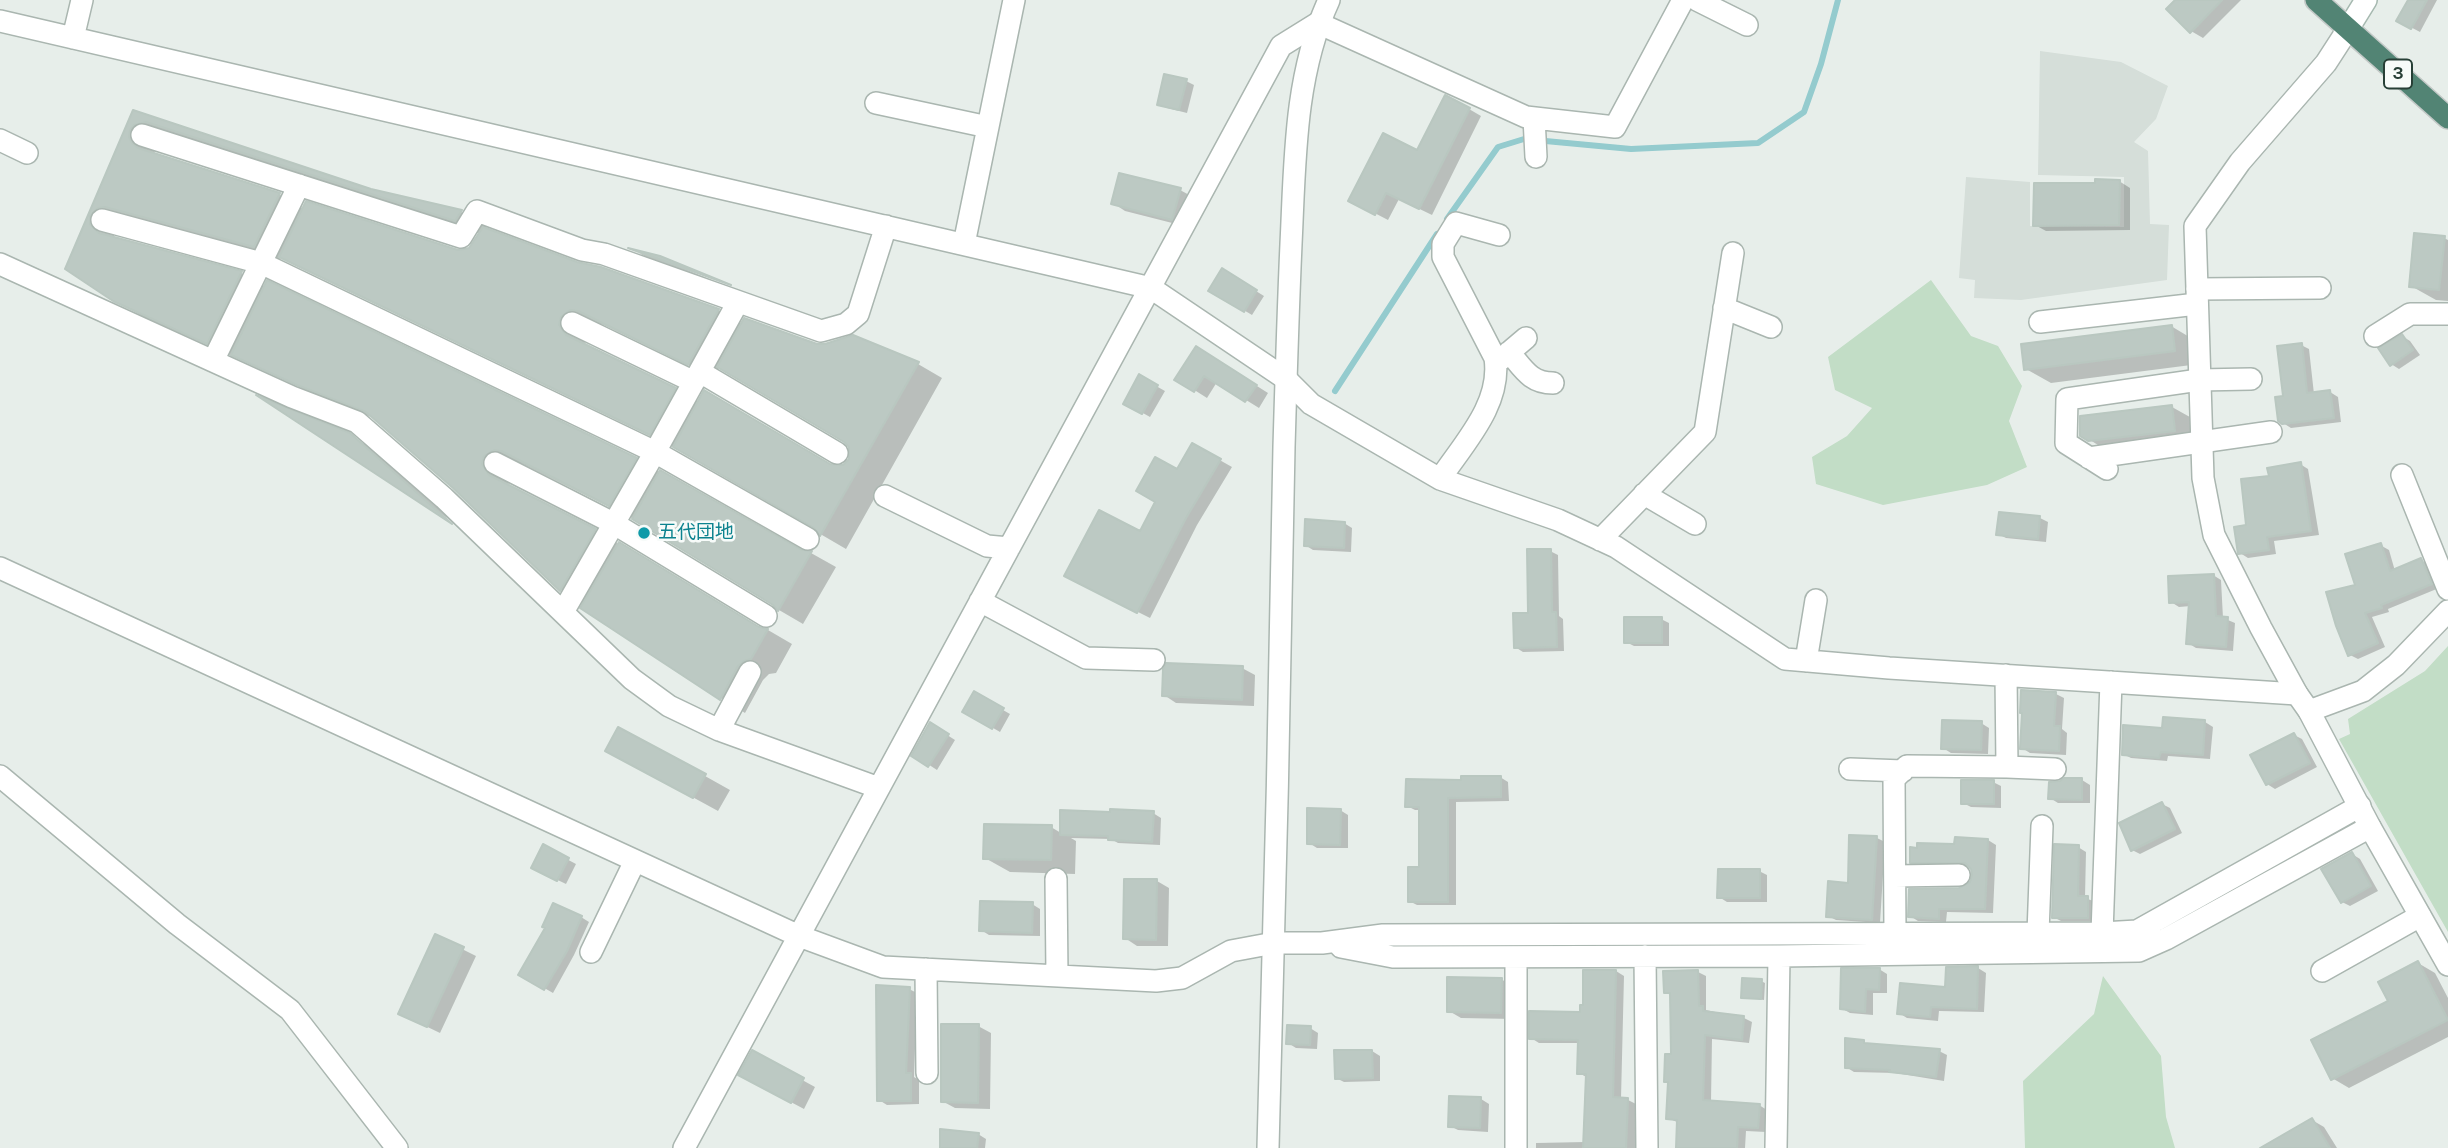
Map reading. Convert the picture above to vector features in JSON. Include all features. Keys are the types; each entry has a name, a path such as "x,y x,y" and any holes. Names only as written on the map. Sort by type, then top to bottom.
{"highway":[{"name":"3","path":"2316,0 2448,118"}],"street":[{"path":"73,38 82,0"},
{"path":"964,244 1014,0"},
{"path":"1268,1148 1286,379 1295,151 1306,65 1318,23 1329,0"},
{"path":"2366,0 2326,63 2240,162 2195,226 2203,478 2214,535 2261,628 2448,965"},
{"path":"1318,23 1534,122 1615,127 1685,1 1747,25"},
{"path":"0,21 1151,288 1286,379 1311,404 1440,479 1558,520 1616,547 1785,659 2111,682 2303,702 2363,691 2396,666 2448,611"},
{"path":"684,1148 1281,47 1318,23"},
{"path":"876,103 988,127"},
{"path":"1534,122 1536,155"},
{"path":"142,135 461,237 477,211 582,250 604,254 821,331 846,324 858,314 886,226"},
{"path":"0,140 27,153"},
{"path":"214,361 299,185"},
{"path":"102,220 261,264 655,452 808,539"},
{"path":"1499,235 1457,223 1443,244 1443,257 1532,378 1541,383 1553,383"},
{"path":"1600,540 1705,432 1733,253"},
{"path":"0,264 292,397 357,422 444,498 632,679 669,706 719,730 879,788"},
{"path":"2040,322 2197,297 2320,288"},
{"path":"563,612 738,302"},
{"path":"1724,308 1771,327"},
{"path":"2375,336 2410,314 2448,314"},
{"path":"572,323 697,377 837,453"},
{"path":"1440,479 1492,400 1498,374 1511,351"},
{"path":"2108,469 2066,443 2067,398 2199,380 2251,379"},
{"path":"2089,458 2271,432"},
{"path":"495,463 613,523 766,616"},
{"path":"2402,475 2448,589"},
{"path":"1644,494 1695,524"},
{"path":"886,496 986,546 1009,548"},
{"path":"0,568 799,936 883,967 1156,981 1182,978 1231,951 1274,943 1322,943 1383,935 2137,931 2360,806"},
{"path":"1806,661 1816,600"},
{"path":"980,601 1086,658 1154,660"},
{"path":"719,730 750,672"},
{"path":"2006,675 2007,767"},
{"path":"2102,933 2111,682"},
{"path":"1895,933 1894,779 1907,766 2055,769"},
{"path":"1850,769 1903,771"},
{"path":"0,776 177,924 290,1010 397,1148"},
{"path":"2038,933 2042,826"},
{"path":"1322,943 1393,957 1779,956 2139,951 2370,827"},
{"path":"591,952 635,861"},
{"path":"1895,876 1959,875"},
{"path":"1056,879 1057,975"},
{"path":"2322,971 2420,916"},
{"path":"1645,956 1647,1148"},
{"path":"1776,1148 1779,956"},
{"path":"1516,957 1516,1148"},
{"path":"926,969 927,1073"}],"shaded area":[{"path":"2040,51 2121,62 2168,86 2156,119 2134,142 2148,151 2150,224 2169,225 2167,280 2021,300 1974,298 1975,280 1959,278 1966,177 2030,182 2030,226 2124,227 2124,177 2038,175"}],"green space":[{"path":"1931,280 1971,336 1998,346 2022,386 2009,421 2027,467 1987,485 1883,505 1816,484 1812,457 1847,436 1872,408 1835,390 1828,357"},
{"path":"2448,646 2448,932 2339,739 2350,734 2348,719 2425,671"},
{"path":"2103,976 2161,1056 2166,1117 2175,1148 2025,1148 2023,1081 2094,1014"}],"building":[{"path":"2175,0 2222,0 2190,33 2166,9"},
{"path":"2408,0 2427,0 2411,29 2396,21"},
{"path":"1164,74 1187,79 1179,110 1157,105"},
{"path":"1445,95 1470,108 1419,209 1386,193 1375,215 1348,201 1383,133 1417,150"},
{"path":"133,110 371,189 462,210 455,221 146,122 134,125 129,137 138,148 280,193 254,247 105,207 98,208 90,216 90,224 99,233 242,271 207,344 113,301 65,269"},
{"path":"1119,173 1181,188 1172,220 1111,204"},
{"path":"2095,179 2120,180 2119,225 2033,226 2034,183 2095,183"},
{"path":"306,201 458,250 469,248 483,227 577,262 601,267 719,309 688,365 578,311 570,310 561,317 559,325 566,335 676,388 650,435 279,257"},
{"path":"2414,233 2445,236 2439,290 2409,287"},
{"path":"628,248 660,256 731,285"},
{"path":"1222,268 1257,290 1244,312 1208,291"},
{"path":"267,280 637,458 609,506 501,451 494,450 484,456 482,464 489,475 596,529 560,591 453,488 366,412 231,355"},
{"path":"744,318 817,344 853,335 919,362 820,536 814,528 673,447 704,390 830,464 843,465 849,459 849,447 844,442 717,367"},
{"path":"2172,325 2175,351 2024,370 2021,344"},
{"path":"2402,334 2413,350 2390,366 2378,348"},
{"path":"2302,343 2307,393 2330,390 2334,418 2282,424 2278,421 2275,397 2283,396 2277,346"},
{"path":"1196,346 1257,385 1245,402 1204,376 1194,392 1174,380"},
{"path":"1139,374 1158,385 1142,414 1123,404"},
{"path":"256,395 350,433 452,524"},
{"path":"2172,405 2175,431 2088,441 2080,436 2080,416"},
{"path":"1192,443 1221,459 1186,518 1137,613 1064,576 1099,510 1140,531 1155,502 1136,491 1155,457 1177,469"},
{"path":"2301,462 2311,531 2267,537 2269,550 2238,554 2234,527 2246,525 2241,479 2269,476 2267,468"},
{"path":"660,470 802,550 812,551 778,611 773,605 632,519"},
{"path":"1999,512 2040,516 2038,539 1996,535"},
{"path":"1305,519 1345,522 1344,548 1304,546"},
{"path":"619,542 759,627 768,629 751,659 738,666 720,700 580,608"},
{"path":"2381,543 2390,571 2421,558 2432,584 2381,605 2382,608 2365,613 2378,643 2348,656 2326,592 2355,585 2345,554"},
{"path":"1527,549 1551,549 1552,612 1556,612 1557,647 1514,648 1513,613 1528,613"},
{"path":"2214,574 2216,616 2228,617 2226,647 2186,644 2189,602 2169,603 2168,576"},
{"path":"1624,617 1662,617 1662,643 1624,643"},
{"path":"1166,663 1243,666 1242,700 1162,696 1163,669"},
{"path":"2021,690 2056,692 2054,726 2060,726 2059,751 2020,749"},
{"path":"974,691 1004,708 992,729 962,712"},
{"path":"2163,717 2205,720 2203,755 2161,752 2159,758 2122,755 2123,725 2162,728"},
{"path":"1942,720 1982,721 1981,750 1941,749"},
{"path":"930,722 949,734 928,767 911,756"},
{"path":"618,727 706,774 693,798 605,751"},
{"path":"2294,733 2310,763 2266,785 2250,755"},
{"path":"1461,776 1501,776 1501,797 1448,798 1448,902 1408,902 1408,867 1419,867 1419,807 1405,807 1406,779 1461,780"},
{"path":"2064,778 2082,778 2082,800 2048,799 2049,782"},
{"path":"1961,780 1994,780 1994,804 1961,804"},
{"path":"2162,802 2175,829 2131,851 2119,823"},
{"path":"1307,808 1341,809 1340,845 1307,844"},
{"path":"1110,809 1154,811 1152,842 1108,840 1108,836 1060,835 1060,810 1110,812"},
{"path":"984,824 1052,825 1051,860 983,859"},
{"path":"1849,835 1877,836 1872,920 1826,917 1828,881 1848,883"},
{"path":"1955,837 1988,839 1985,909 1939,909 1939,919 1908,917 1909,889 1959,888 1970,882 1971,869 1965,863 1910,863 1910,847 1917,848 1917,843 1954,844"},
{"path":"543,844 569,858 557,881 531,868"},
{"path":"2054,844 2079,845 2078,896 2088,896 2088,918 2052,918"},
{"path":"2352,852 2371,886 2341,903 2321,869"},
{"path":"1718,869 1760,869 1760,898 1717,898"},
{"path":"1124,879 1157,879 1156,940 1123,939"},
{"path":"980,901 1033,902 1032,933 979,931"},
{"path":"553,903 582,916 567,951 544,990 518,975 545,928 542,927"},
{"path":"435,934 464,947 427,1027 398,1014"},
{"path":"2418,961 2448,1020 2331,1080 2311,1040 2388,1001 2378,982"},
{"path":"1978,966 1977,1009 1931,1007 1930,1017 1897,1014 1900,983 1945,987 1946,967"},
{"path":"1841,968 1880,968 1879,990 1866,989 1865,1012 1840,1009"},
{"path":"1583,970 1616,970 1613,1097 1628,1098 1626,1148 1583,1148 1586,1074 1577,1074 1578,1040 1529,1039 1529,1011 1580,1012 1580,1005 1583,1005"},
{"path":"1698,970 1699,1006 1703,1006 1703,1011 1744,1016 1742,1040 1705,1035 1703,1100 1760,1104 1758,1128 1738,1127 1737,1148 1676,1148 1677,1120 1666,1119 1668,1082 1664,1082 1665,1054 1671,1054 1670,993 1664,993 1663,971"},
{"path":"1447,977 1502,978 1501,1013 1447,1012"},
{"path":"1742,978 1762,979 1761,999 1741,998"},
{"path":"876,985 910,987 906,1073 911,1073 911,1101 877,1101"},
{"path":"941,1024 979,1024 978,1103 941,1102"},
{"path":"1287,1025 1311,1026 1310,1045 1286,1044"},
{"path":"1845,1038 1864,1040 1864,1043 1940,1049 1936,1077 1889,1072 1890,1070 1845,1068"},
{"path":"752,1050 804,1078 791,1103 738,1075"},
{"path":"1334,1050 1372,1050 1373,1078 1335,1079"},
{"path":"1449,1096 1481,1097 1480,1128 1448,1127"},
{"path":"2312,1118 2330,1148 2260,1148"},
{"path":"940,1129 979,1133 977,1148 940,1148"}],"waterway":[{"path":"1447,219 1498,147 1524,139 1631,149 1758,143 1804,112 1821,64 1838,0"},
{"path":"1335,391 1437,234"}],"place":[{"name":"五代団地","path":"644,533"}]}
